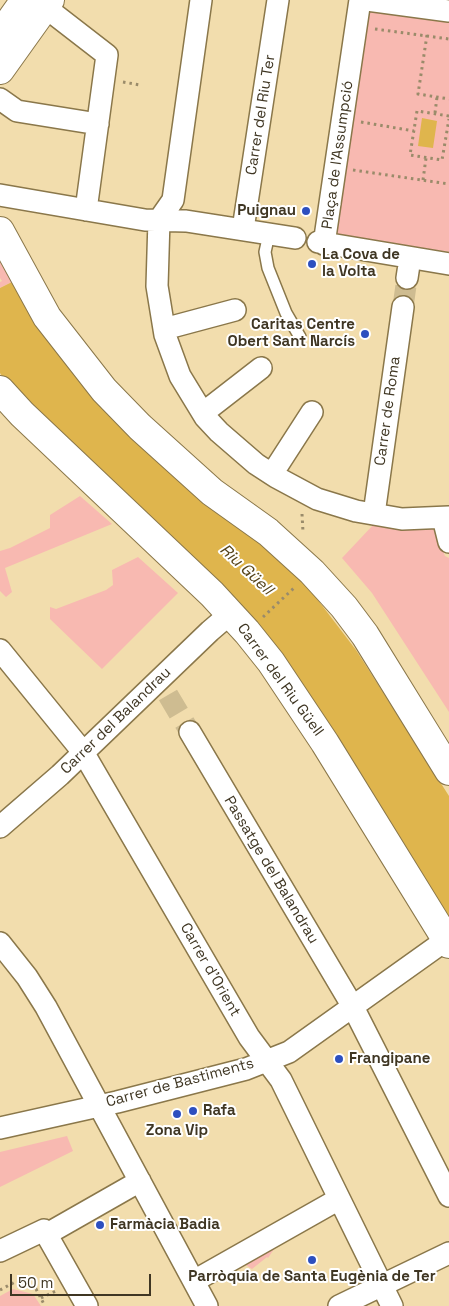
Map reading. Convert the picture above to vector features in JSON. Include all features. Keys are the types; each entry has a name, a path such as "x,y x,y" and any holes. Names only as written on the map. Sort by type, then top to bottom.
{"street":[{"path":"201,0 173,200 159,220 157,286 164,329 180,376 203,413 218,432 236,448 272,474 317,499 356,511 402,519 447,518 449,542"},
{"name":"Carrer del Riu Ter","path":"243,229 278,0"},
{"name":"Plaça de l'Assumpció","path":"360,0 343,119 321,243 408,268 449,264"},
{"path":"367,0 447,7"},
{"path":"40,2 107,55 86,210"},
{"path":"0,35 40,2"},
{"path":"0,70 40,2"},
{"path":"0,99 17,111 98,124"},
{"path":"0,195 146,220 186,221 295,238"},
{"path":"0,231 47,317 104,390 140,427 212,492 268,532 312,572 344,607 366,635 449,771"},
{"name":"Carrer de Roma","path":"374,514 403,307"},
{"path":"164,329 235,310"},
{"path":"203,413 261,368"},
{"name":"Carrer del Riu Güell","path":"0,390 22,414 231,613 271,662 325,743 448,942"},
{"path":"272,474 312,412"},
{"name":"Carrer del Balandrau","path":"0,828 83,752 163,687 210,630 231,613"},
{"name":"Carrer d'Orient","path":"0,650 83,752 249,1037 281,1080 392,1306"},
{"name":"Passatge del Balandrau","path":"190,732 353,1007 449,1196"},
{"name":"Carrer de Bastiments","path":"0,1128 117,1102 246,1068 289,1052 448,942"},
{"path":"0,943 28,977 46,1007 207,1306"},
{"path":"47,1234 140,1181"},
{"path":"194,1281 339,1199"},
{"path":"0,1251 44,1230 87,1306"},
{"path":"339,1306 449,1252"}],"lane":[{"path":"269,234 265,252 268,268 286,313 300,338"}],"path":[{"path":"371,28 449,39"},
{"path":"427,36 418,94 449,99"},
{"path":"435,113 437,97"},
{"path":"417,111 435,113 449,117 448,136 442,160 410,155 417,111"},
{"path":"343,119 414,131"},
{"path":"423,180 426,158"},
{"path":"350,169 449,184"},
{"path":"261,618 301,581"},
{"path":"0,1290 15,1282 36,1289 44,1306"}],"shaded area":[{"path":"369,11 449,23 449,252 335,235"},
{"path":"0,256 14,281 0,288 0,282 2,281 0,278"},
{"path":"80,496 112,524 5,568 12,592 6,597 0,591 0,551 50,528 50,515"},
{"path":"374,524 434,526 445,556 449,558 449,712 372,593 342,558"},
{"path":"138,557 178,593 102,669 50,619 50,607 56,609 106,590 113,585 112,570"},
{"path":"67,1136 73,1151 0,1187 0,1152"},
{"path":"289,1227 268,1258 252,1269 233,1257"},
{"path":"13,1289 33,1294 41,1306 0,1306 0,1296"}],"water":[{"path":"422,118 437,121 433,148 418,146"},
{"name":"Riu Güell","path":"14,281 311,591 356,650 449,796 449,924 302,690 7,384 0,373 0,288"}],"tunnel":[{"path":"403,307 407,278"},
{"path":"168,695 190,732"}],"place":[{"name":"Puignau","path":"306,211"},
{"name":"La Cova de la Volta","path":"312,264"},
{"name":"Caritas Centre Obert Sant Narcís","path":"365,334"},
{"name":"Frangipane","path":"339,1059"},
{"name":"Rafa","path":"193,1111"},
{"name":"Zona Vip","path":"177,1114"},
{"name":"Farmàcia Badia","path":"100,1225"},
{"name":"Parròquia de Santa Eugènia de Ter","path":"312,1260"}]}
